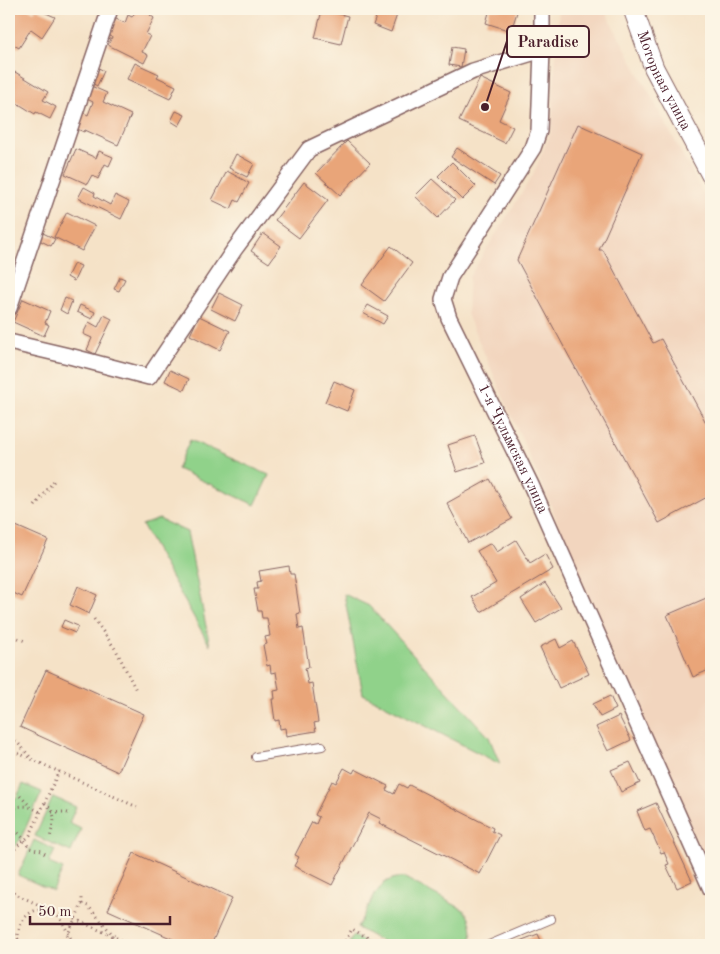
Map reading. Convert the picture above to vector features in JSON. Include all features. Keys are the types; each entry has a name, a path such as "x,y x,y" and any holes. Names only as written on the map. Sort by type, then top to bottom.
{"street":[{"path":"9,308 110,9"},
{"name":"1-я Чулымская улица","path":"542,9 539,131 533,148 450,277 443,299 449,318 531,485 711,889"},
{"name":"Моторная улица","path":"633,9 654,68 711,175"},
{"path":"9,342 149,377 234,250 309,149 473,71 542,50"}],"lane":[{"path":"256,757 322,746"},
{"path":"489,945 551,919"}],"path":[{"path":"35,506 56,478"},
{"path":"94,619 116,650 136,690"},
{"path":"9,634 27,642"},
{"path":"9,640 15,637"},
{"path":"9,733 32,760"},
{"path":"9,749 137,807"},
{"path":"11,868 13,852 30,835 59,772"},
{"path":"20,796 30,806 40,812"},
{"path":"45,803 51,809 54,816 54,825 50,839"},
{"path":"9,816 16,806 30,806"},
{"path":"52,812 68,813"},
{"path":"9,828 19,833 26,840 28,848 42,851 45,854"},
{"path":"9,891 58,915 74,945"},
{"path":"63,945 82,904 82,898"},
{"path":"82,904 88,906 116,938"},
{"path":"18,940 20,924 25,917 36,910 48,909"},
{"path":"75,919 131,945"},
{"path":"9,926 22,945"},
{"path":"343,945 352,929 381,945"}],"shaded area":[{"path":"559,9 604,9 711,208 711,872 584,592 552,508 467,314 469,277 533,175 551,132"}],"green space":[{"path":"190,440 269,475 255,505 177,469"},
{"path":"159,519 187,532 210,646 142,525"},
{"path":"344,594 369,606 489,737 500,764 363,694"},
{"path":"23,784 42,792 20,840 11,850 9,868 9,796 16,799"},
{"path":"53,797 76,807 69,823 81,829 71,852 35,836"},
{"path":"34,840 55,850 49,863 63,869 53,891 18,875"},
{"path":"395,878 405,878 464,910 469,918 471,927 469,945 389,945 357,928 375,894 385,882"},
{"path":"353,936 370,945 348,945"}],"building":[{"path":"9,9 29,9 34,12 37,9 55,17 42,37 31,29 19,48 9,42"},
{"path":"137,9 153,9 150,15 154,18 146,34 150,36 142,52 148,55 144,63 108,45 112,37 108,35 116,19 125,23 128,15 132,17"},
{"path":"379,9 399,9 391,32 373,25"},
{"path":"490,9 518,9 511,31 486,23"},
{"path":"322,10 348,16 341,44 315,38"},
{"path":"452,47 464,49 461,67 449,65"},
{"path":"135,63 159,74 157,77 176,86 170,99 127,79"},
{"path":"97,67 104,71 97,86 90,82"},
{"path":"15,72 48,92 43,100 56,107 50,119 36,112 35,114 9,98 9,87 12,81 10,80"},
{"path":"480,78 511,93 499,120 513,127 505,143 459,121"},
{"path":"91,86 107,93 103,102 131,115 118,145 85,130 84,132 75,128 82,112 88,115 93,102 85,98"},
{"path":"176,111 185,115 179,126 171,121"},
{"path":"578,124 642,153 599,250 603,250 653,343 661,339 711,432 711,495 659,523 517,260"},
{"path":"347,141 370,163 340,195 316,173"},
{"path":"457,148 500,176 494,185 451,157"},
{"path":"76,149 96,158 99,151 113,157 109,166 105,164 98,179 92,175 87,184 65,174"},
{"path":"236,154 254,164 247,177 229,168"},
{"path":"452,162 476,186 462,200 438,176"},
{"path":"227,171 249,183 239,202 235,200 231,209 212,200"},
{"path":"432,179 455,200 438,218 415,196"},
{"path":"304,182 328,200 299,238 275,220"},
{"path":"84,187 95,193 94,196 110,205 115,195 129,202 121,219 78,198"},
{"path":"67,212 95,226 82,251 54,237"},
{"path":"41,232 55,239 51,246 37,239"},
{"path":"263,233 281,246 269,263 251,251"},
{"path":"391,246 412,263 384,301 362,285"},
{"path":"74,263 81,266 74,281 67,277"},
{"path":"120,277 125,279 119,291 114,289"},
{"path":"219,293 243,305 235,321 211,309"},
{"path":"65,298 72,301 67,314 60,310"},
{"path":"23,299 50,311 45,323 49,325 44,336 13,322"},
{"path":"80,305 95,312 92,319 77,312"},
{"path":"368,305 388,316 383,324 363,313"},
{"path":"104,315 112,319 95,354 87,350 92,338 83,334 89,322 98,327"},
{"path":"199,316 230,331 220,350 190,335"},
{"path":"170,370 189,379 184,390 165,381"},
{"path":"334,381 355,390 347,411 325,402"},
{"path":"475,436 485,463 457,472 448,445"},
{"path":"490,479 512,519 468,543 447,503"},
{"path":"9,523 48,540 22,597 9,591"},
{"path":"516,540 530,563 545,554 553,569 481,612 472,597 496,583 477,551 491,543 497,552"},
{"path":"289,566 290,574 294,574 300,613 297,614 299,629 303,628 309,667 305,668 308,684 312,683 318,722 314,723 316,731 286,736 285,728 280,729 279,720 275,721 272,699 275,699 274,691 279,690 276,672 271,673 270,665 267,666 263,645 267,644 265,637 270,636 267,618 262,618 261,611 258,611 254,589 258,589 257,582 261,581 259,571"},
{"path":"545,583 561,608 536,623 521,599"},
{"path":"78,586 97,595 89,614 70,605"},
{"path":"711,596 711,669 693,677 667,615"},
{"path":"64,620 78,626 75,633 61,627"},
{"path":"556,639 560,648 573,641 589,674 559,688 540,647"},
{"path":"46,670 144,714 118,772 20,727"},
{"path":"610,696 616,709 600,717 593,704"},
{"path":"619,716 631,740 608,751 596,727"},
{"path":"630,762 640,783 621,792 611,770"},
{"path":"344,768 353,773 355,769 388,786 386,790 394,794 399,784 407,788 409,785 493,828 492,831 500,835 480,874 379,823 381,819 369,813 332,885 294,866 299,857 295,855 312,822 316,824 319,817 315,815 332,781 336,783"},
{"path":"656,803 692,881 677,888 666,865 669,864 664,852 661,853 650,829 645,831 637,811"},
{"path":"134,853 232,898 211,945 186,945 108,910"},
{"path":"538,934 543,945 519,945 517,942"}],"place":[{"name":"Paradise","path":"485,107"}]}
